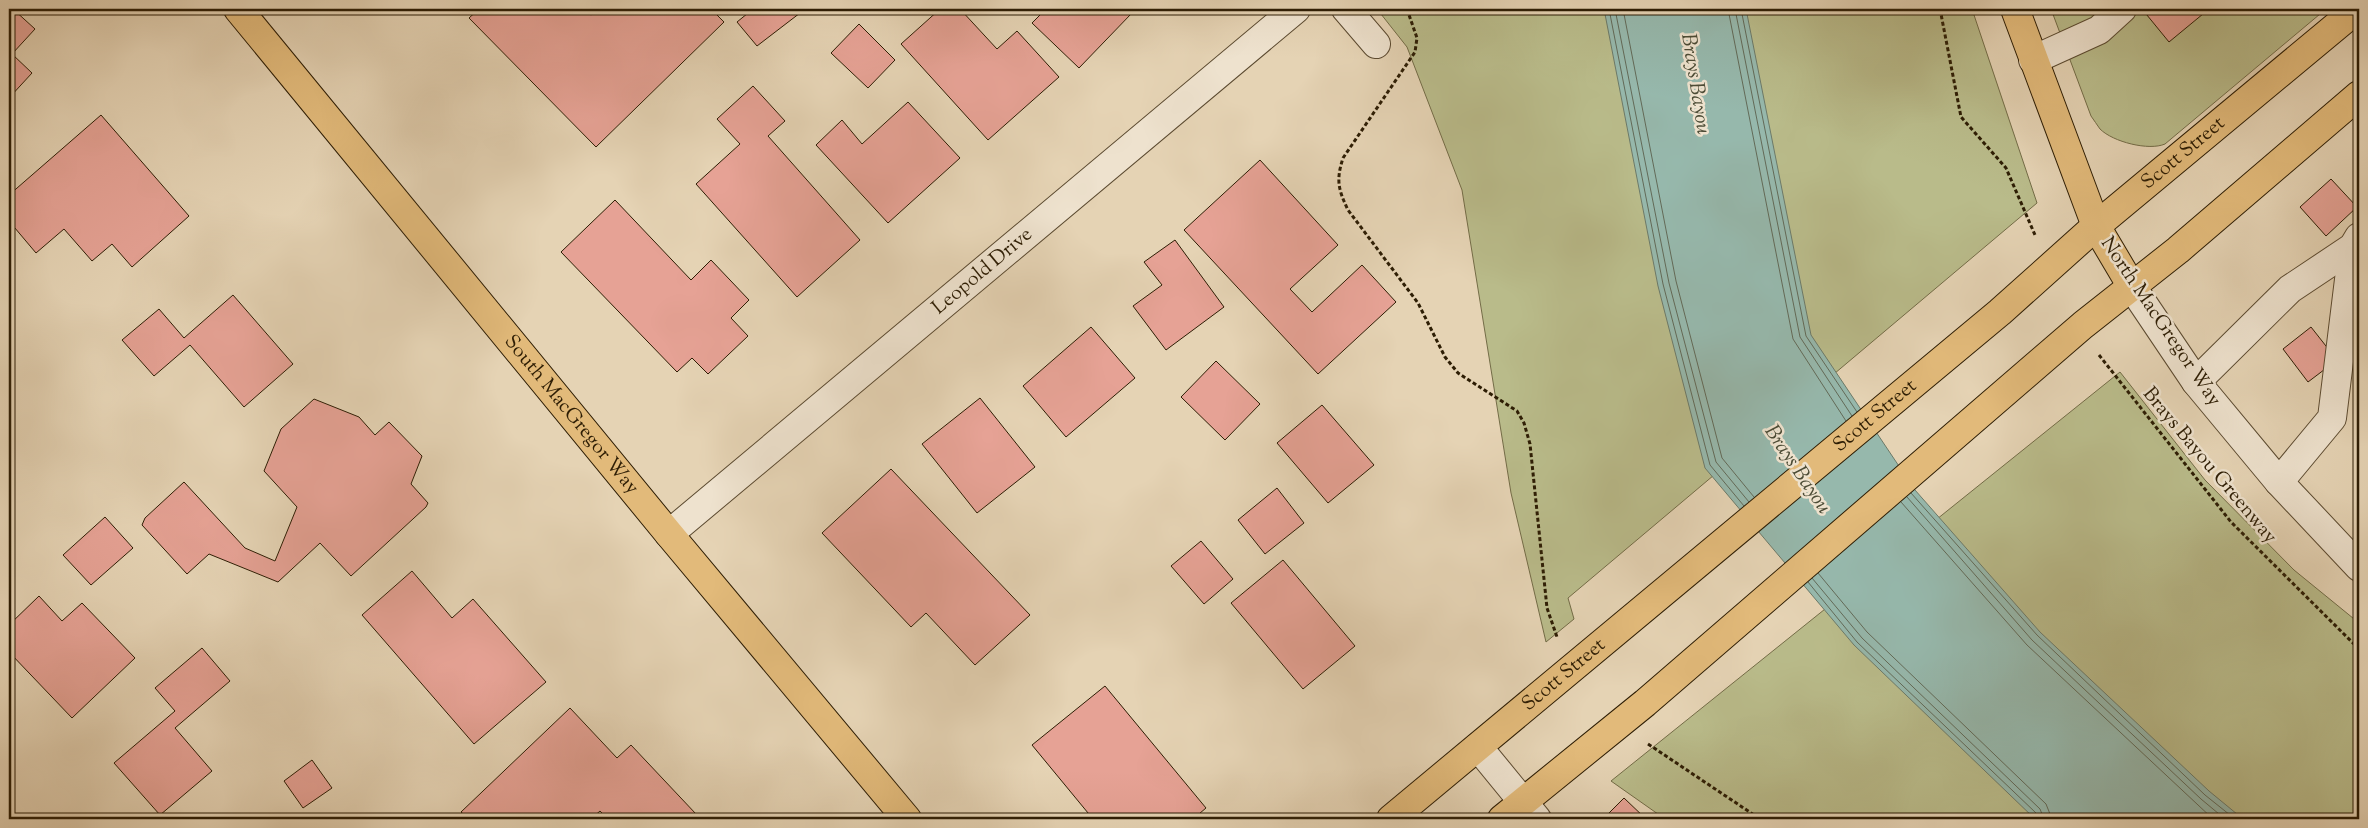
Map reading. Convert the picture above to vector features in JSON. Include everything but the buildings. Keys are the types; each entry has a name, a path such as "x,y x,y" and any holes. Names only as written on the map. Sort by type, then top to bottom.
{"main road":[{"name":"South MacGregor Way","path":"238,9 669,534 907,819"},
{"name":"North MacGregor Way","path":"2015,9 2096,226 2132,288"},
{"name":"Scott Street","path":"1391,819 1578,664 1600,648 2000,312 2096,226 2357,9"},
{"path":"1502,819 1530,810 1645,703 2044,361 2083,325 2132,288 2359,95"}],"street":[{"name":"Leopold Drive","path":"669,534 1296,9"},
{"path":"1346,9 1376,44"},
{"path":"2033,60 2099,30 2122,9"},
{"path":"2196,382 2290,289 2356,242"},
{"path":"2279,482 2332,418 2356,242"},
{"name":"North MacGregor Way","path":"2132,288 2196,382 2279,482 2359,567"},
{"path":"1478,747 1530,810"}],"path":[{"path":"1407,9 1417,38 1415,52 1343,158 1337,176 1340,194 1348,210 1418,303 1445,357 1458,373 1516,411 1524,423 1530,444 1547,608 1558,639"},
{"path":"1940,9 1961,117 2006,168 2034,235"},
{"name":"Brays Bayou Greenway","path":"2104,364 2232,522 2359,648"},
{"path":"1642,739 1760,819"}],"green space":[{"path":"1377,9 1972,9 2037,203 1568,598 1574,619 1546,642 1511,493 1462,190 1407,47"},
{"path":"2051,9 2326,9 2165,144 2141,146 2113,138 2106,134 2091,116"},
{"path":"2120,372 2205,480 2294,570 2359,623 2359,819 1665,819 1611,781"}],"water":[{"name":"Brays Bayou","path":"1604,9 1746,9 1811,335 1915,490 2040,632 2209,791 2243,819 2035,819 1854,645 1705,468 1658,286"}]}
